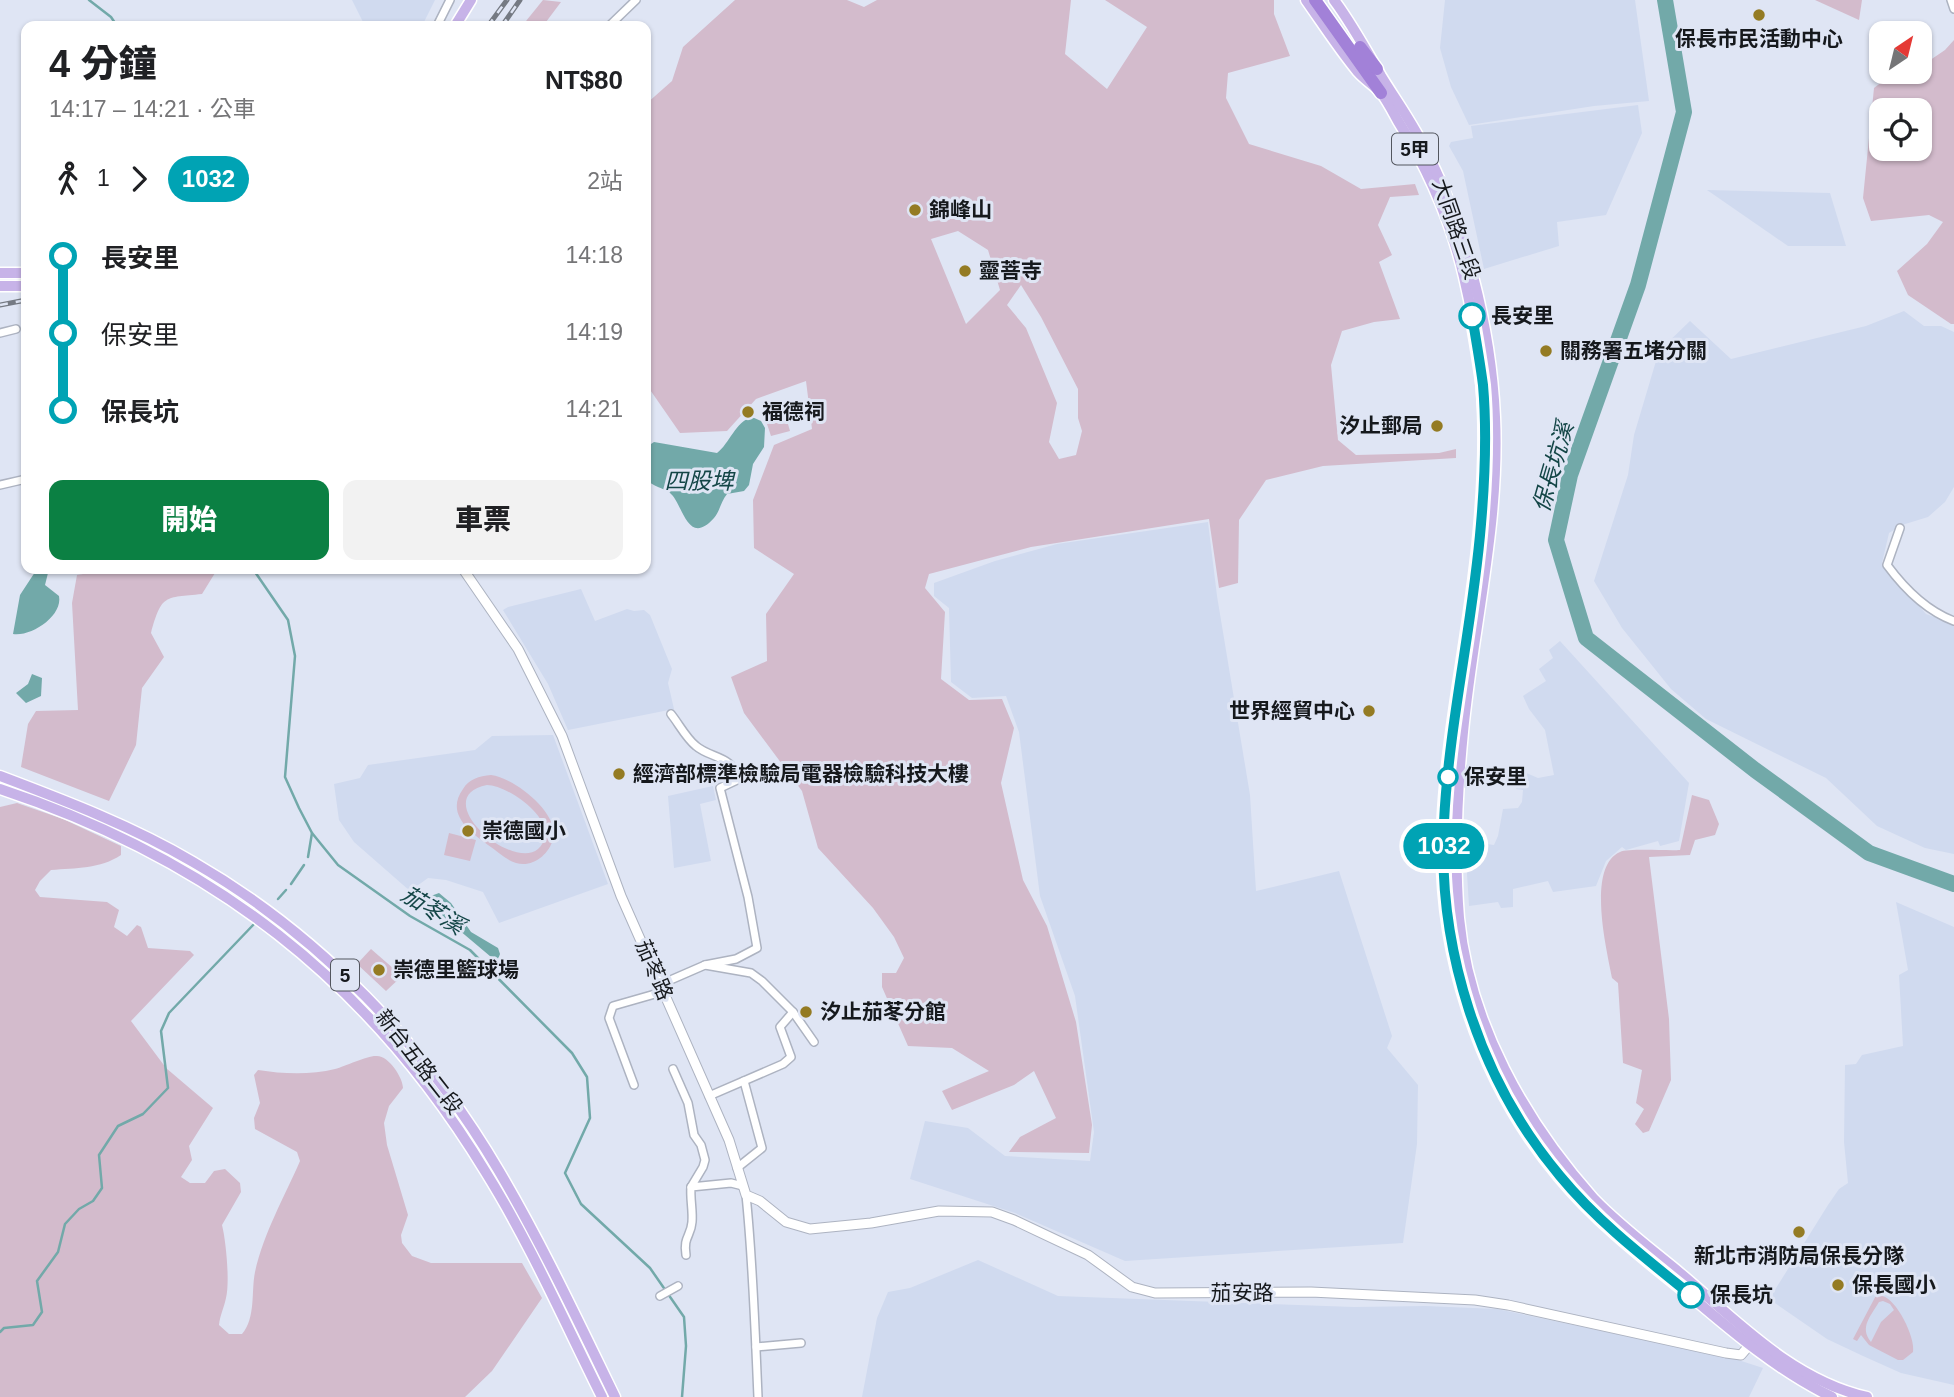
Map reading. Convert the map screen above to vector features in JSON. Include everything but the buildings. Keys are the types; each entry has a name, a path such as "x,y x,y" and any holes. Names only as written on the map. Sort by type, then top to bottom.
{"highway":[{"path":"1315,0 1381,93"},
{"path":"1324,0 1377,69"}],"main road":[{"path":"458,21 471,0"},
{"path":"465,21 478,0"},
{"name":"大同路三段","path":"1306,0 1360,75 1381,93 1417,152 1443,208 1463,272 1482,383 1485,472 1481,526 1450,753 1444,824 1449,926 1459,977 1486,1052 1502,1089 1518,1116 1559,1175 1609,1228 1808,1385 1838,1395 1867,1397"},
{"name":"大同路三段","path":"1334,0 1356,31 1423,145 1450,204 1472,270 1492,382 1495,419 1491,527 1463,731 1456,835 1460,921 1469,971 1488,1030 1509,1077 1527,1110 1564,1163 1616,1220 1753,1341"},
{"path":"0,273 21,273"},
{"path":"0,286 21,286"},
{"name":"新台五路二段","path":"0,776 142,834 194,862 294,932 370,1000 407,1040 448,1094 498,1169 537,1239 615,1397"},
{"name":"新台五路二段","path":"0,789 79,819 168,861 213,888 287,940 355,1000 421,1076 486,1172 533,1257 602,1397"}],"street":[{"path":"440,21 450,0"},
{"path":"614,21 636,0"},
{"path":"1951,0 1954,9"},
{"path":"0,333 16,329"},
{"path":"0,485 21,480"},
{"path":"1900,528 1888,565 1916,597 1942,617 1954,621"},
{"name":"茄苳路","path":"466,574 518,649 562,736 621,896 736,1158 745,1190 753,1264 752,1301 758,1397"},
{"path":"634,1085 609,1018 613,1006 661,989 705,965 736,958 757,948 748,897 720,788 737,780 736,772 730,762 696,746 671,714"},
{"path":"705,965 751,973 793,1012 814,1042"},
{"path":"709,1096 783,1064 791,1057 780,1027 793,1012"},
{"path":"673,1069 688,1103 694,1135 701,1144 705,1160 691,1187 692,1223 685,1238 686,1255"},
{"path":"737,1168 762,1148 744,1081"},
{"path":"691,1187 731,1183 745,1190"},
{"name":"茄安路","path":"745,1190 786,1222 810,1229 872,1223 939,1211 992,1212 1088,1255 1132,1287 1155,1293 1311,1292 1443,1297 1508,1305 1726,1353 1741,1355 1753,1341"},
{"path":"660,1296 678,1286"},
{"path":"756,1347 802,1343"}],"shaded area":[{"path":"352,0 435,0 424,21 362,21"},
{"path":"543,0 561,2 547,21 526,21"},
{"path":"735,0 847,0 864,7 877,0 1071,0 1065,54 1107,89 1147,27 1105,0 1274,0 1274,14 1290,56 1228,73 1226,98 1249,144 1321,166 1361,189 1415,184 1419,195 1390,197 1378,225 1392,255 1379,262 1400,319 1374,322 1342,331 1331,365 1338,440 1356,455 1439,453 1456,449 1456,458 1323,466 1266,480 1239,520 1238,583 1219,588 1209,519 1031,547 929,574 925,588 945,612 941,679 969,700 1002,699 1014,728 1001,783 1023,880 1047,926 1076,1022 1092,1125 1089,1153 1009,1152 1020,1137 1056,1118 1034,1071 1014,1085 952,1110 942,1091 989,1071 952,1048 908,1046 882,987 882,973 896,973 904,958 894,937 873,908 818,848 802,791 744,713 731,677 767,661 766,614 794,574 754,548 753,500 774,445 812,429 806,381 756,399 727,431 680,433 651,391 651,100 672,81 683,47","holes":["958,231 988,250 1000,290 966,324 931,239","1021,285 1041,317 1078,389 1078,418 1082,431 1076,455 1059,459 1049,442 1057,403 1026,328 1007,305"]},
{"path":"1445,0 1635,0 1649,101 1594,106 1469,125 1451,87 1440,48"},
{"path":"1815,0 1862,0 1859,20"},
{"path":"1954,40 1954,324 1908,295 1897,271 1927,244 1943,222 1929,215 1871,221 1863,198 1869,138 1869,161 1932,161 1932,98 1873,98 1874,88 1879,84 1932,84 1932,59"},
{"path":"1638,105 1642,133 1606,215 1557,222 1559,246 1484,269 1463,171 1449,146 1451,142 1473,138 1471,126"},
{"path":"1707,190 1830,193 1846,246 1788,246"},
{"path":"1904,311 1924,326 1941,326 1954,332 1954,487 1945,502 1928,517 1902,525 1889,533 1882,563 1926,614 1954,624 1954,854 1925,848 1877,826 1826,778 1706,719 1671,689 1622,628 1594,581 1628,475 1634,435 1659,351 1690,321 1731,359 1866,326"},
{"path":"781,400 790,431 771,436 761,406"},
{"path":"1208,522 1217,596 1250,795 1256,891 1339,871 1392,1036 1387,1048 1418,1085 1417,1144 1403,1243 1125,1261 1015,1213 910,1179 925,1121 968,1128 1005,1156 1090,1161 1094,1132 1075,996 1040,896 1019,732 1006,696 972,698 951,682 949,608 934,596 934,583 995,561 1057,544"},
{"path":"214,574 202,594 166,600 158,611 151,633 164,657 142,688 136,745 109,801 21,767 28,724 36,711 78,710 72,603 77,575"},
{"path":"581,589 595,621 627,609 644,610 650,615 672,669 668,683 674,709 568,730 548,684 503,610"},
{"path":"1560,641 1689,783 1679,841 1660,846 1658,841 1626,850 1622,847 1606,861 1596,886 1553,892 1548,881 1513,889 1513,907 1501,908 1498,902 1469,906 1465,841 1494,845 1503,809 1518,808 1522,802 1523,790 1516,789 1519,770 1538,778 1554,775 1545,730 1523,696 1546,681 1539,669 1553,658 1549,650"},
{"name":"崇德國小","path":"553,735 608,884 499,923 483,892 446,880 428,878 410,891 354,842 339,820 334,784 360,778 368,765 475,750 492,736"},
{"path":"491,775 523,790 550,818 553,829 551,845 544,855 534,862 512,862 467,828 458,814 458,798 465,786 478,777","holes":["487,785 495,786 524,802 540,818 545,835 537,850 523,853 505,848 487,837 473,822 466,807 470,794"]},
{"path":"713,786 716,800 700,804 711,861 674,868 668,796"},
{"path":"1692,795 1709,800 1719,824 1715,835 1695,840 1690,855 1649,857 1669,1019 1671,1080 1649,1131 1643,1133 1635,1124 1644,1109 1636,1103 1642,1070 1623,1063 1618,983 1612,978 1606,949 1601,891 1610,861 1620,852 1680,850"},
{"path":"17,803 63,819 121,846 121,855 105,863 51,870 35,890 40,897 107,902 119,910 114,927 127,936 137,925 141,927 148,948 190,951 194,955 131,1021 166,1068 213,1108 189,1146 192,1160 181,1177 190,1183 205,1183 214,1171 225,1169 240,1183 241,1192 222,1225 228,1282 219,1325 229,1334 242,1334 246,1328 259,1257 300,1161 297,1152 255,1129 254,1118 260,1103 254,1075 258,1070 297,1073 326,1071 368,1057 382,1057 394,1068 403,1088 389,1106 384,1123 387,1145 408,1215 401,1235 402,1243 412,1256 431,1263 522,1263 542,1298 492,1371 465,1397 0,1397 0,807"},
{"path":"449,833 476,840 470,861 444,855"},
{"path":"1896,902 1954,927 1954,1385 1901,1373 1863,1356 1827,1339 1772,1301 1773,1293 1828,1205 1839,1189 1848,1183 1844,1142 1845,1065 1856,1064 1862,1055 1903,1046 1899,975 1908,970"},
{"name":"崇德里籃球場","path":"371,949 402,976 386,991 357,964"},
{"path":"978,1260 1058,1296 1354,1307 1497,1309 1732,1358 1763,1368 1749,1397 862,1397 877,1318 888,1292 910,1288"},
{"path":"1881,1286 1886,1289 1882,1296 1893,1304 1904,1319 1913,1352 1903,1360 1898,1360 1869,1345 1861,1335 1857,1341 1853,1339","holes":["1879,1302 1890,1304 1894,1310 1881,1322 1871,1342 1866,1331 1870,1317"]}],"water":[{"name":"四股埤","path":"752,417 761,421 765,428 764,447 753,464 749,485 744,491 727,494 714,518 705,526 692,526 675,498 651,483 651,444 654,442 717,453 746,420"},
{"path":"34,574 48,574 45,585 59,596 59,603 51,618 37,629 13,634 20,595"},
{"path":"32,674 42,678 41,696 26,703 16,693 28,684"},
{"path":"439,893 451,903 471,932 498,948 500,954 497,962 440,914 417,901"}],"waterway":[{"name":"茄苳溪","path":"89,0 114,21"},
{"name":"保長坑溪","path":"1665,0 1684,112 1638,285 1570,475 1556,540 1586,638 1755,770 1869,853 1954,884"},
{"name":"茄苳溪","path":"256,574 288,620 295,656 285,777 299,808 312,833 338,865 410,916 470,950 572,1053 587,1077 590,1118 565,1173 581,1204 650,1268 684,1317 686,1346 682,1397"},
{"path":"308,857 312,833"},
{"path":"291,884 304,865"},
{"path":"278,899 286,890"},
{"path":"0,1332 4,1328 33,1325 42,1312 37,1281 58,1252 65,1224 79,1209 93,1201 102,1188 99,1155 118,1126 143,1114 168,1088 161,1031 169,1013 255,923"}],"railway":[{"path":"492,21 507,0"},
{"path":"505,21 520,0"},
{"path":"0,305 21,301"}],"bus line":[{"name":"1032","path":"1472,316 1485,416 1485,472 1481,526 1450,753 1444,824 1449,926 1459,977 1490,1064 1502,1089 1544,1156 1599,1219 1691,1295"}],"place":[{"name":"保長市民活動中心","path":"1759,15"},
{"name":"錦峰山","path":"915,210"},
{"name":"靈菩寺","path":"965,271"},
{"name":"長安里","path":"1472,316"},
{"name":"關務署五堵分關","path":"1546,351"},
{"name":"福德祠","path":"748,412"},
{"name":"汐止郵局","path":"1437,426"},
{"name":"世界經貿中心","path":"1369,711"},
{"name":"經濟部標準檢驗局電器檢驗科技大樓","path":"619,774"},
{"name":"保安里","path":"1448,777"},
{"name":"崇德國小","path":"468,831"},
{"name":"崇德里籃球場","path":"379,970"},
{"name":"汐止茄苳分館","path":"806,1012"},
{"name":"新北市消防局保長分隊","path":"1799,1232"},
{"name":"保長國小","path":"1838,1285"},
{"name":"保長坑","path":"1691,1295"}]}
